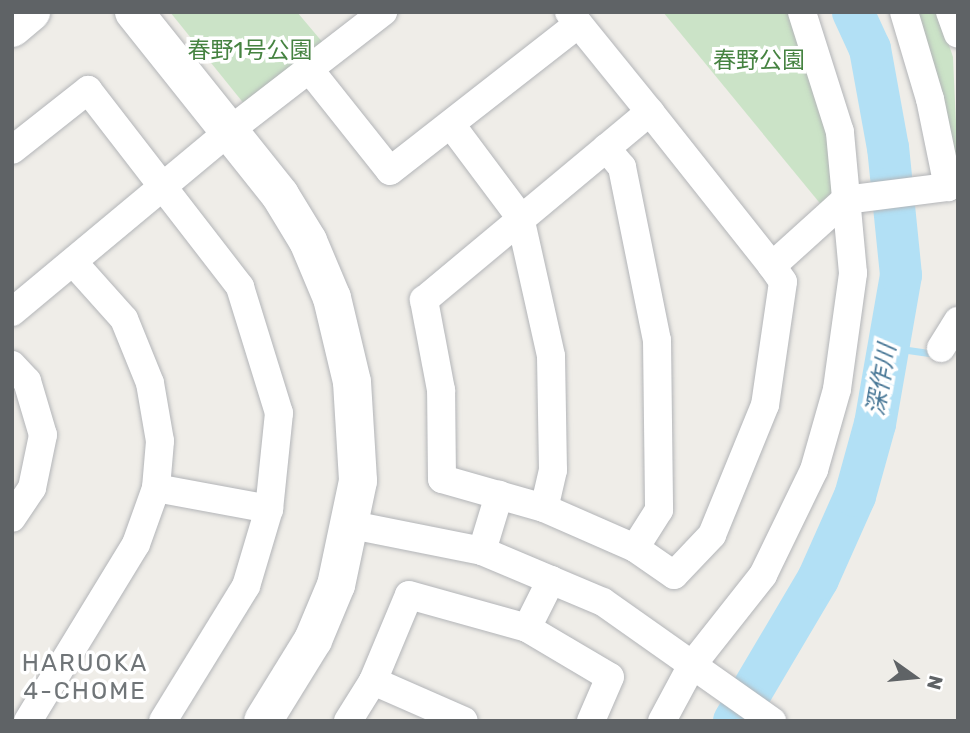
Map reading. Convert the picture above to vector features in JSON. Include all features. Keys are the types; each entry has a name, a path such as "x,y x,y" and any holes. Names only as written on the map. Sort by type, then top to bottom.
{"street":[{"path":"12,28 31,12"},
{"path":"134,12 287,206 308,241 332,298 352,382 358,432 352,526 336,585 313,640 263,721"},
{"path":"12,312 229,131 383,12"},
{"path":"662,721 692,665 763,575 814,471 837,389 853,273 840,132 802,12"},
{"path":"772,266 845,200 953,184 904,12"},
{"path":"950,12 958,34"},
{"path":"309,69 390,171 452,126 574,18 650,112 772,266 783,282 765,405 712,535 674,575 635,548 544,508 442,479 441,390 424,300 520,217 650,112"},
{"path":"12,150 88,90 166,185 240,287 279,414 269,509 246,586 163,721"},
{"path":"452,126 520,217 551,356 553,470 544,508"},
{"path":"606,148 622,167 657,340 659,510 635,548"},
{"path":"28,721 136,544 156,488 159,441 150,383 124,319 73,262"},
{"path":"941,348 958,321"},
{"path":"12,365 27,381 43,435 32,488 12,519"},
{"path":"156,488 269,509"},
{"path":"482,551 499,495"},
{"path":"352,526 482,551 603,602 772,721"},
{"path":"527,628 551,580"},
{"path":"348,721 373,681 408,595 527,628 610,677 591,721"},
{"path":"373,681 464,721"}],"green space":[{"name":"春野1号公園","path":"170,12 297,12 324,44 245,105"},
{"name":"春野公園","path":"663,12 788,12 809,63 827,131 834,197 823,207"},
{"path":"912,12 938,12 953,57 958,170"}],"waterway":[{"name":"深作川","path":"734,721 818,579 855,496 875,424 901,275 888,148 870,49 853,12"},
{"path":"887,347 935,354"}],"district":[{"name":"HARUOKA 4-CHOME","path":"85,678"}]}
